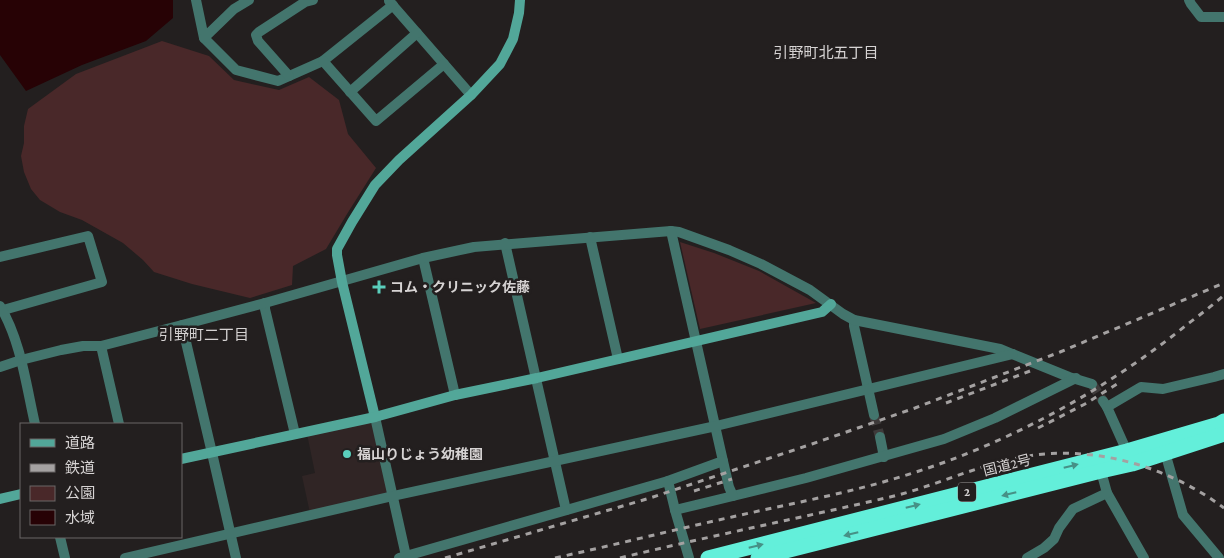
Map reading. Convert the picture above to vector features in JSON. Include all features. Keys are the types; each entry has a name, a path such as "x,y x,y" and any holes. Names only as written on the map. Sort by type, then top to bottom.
{"highway":[{"name":"国道2号","path":"708,558 1130,458 1164,447 1224,422"},
{"name":"国道2号","path":"1164,447 1224,434"},
{"name":"国道2号","path":"758,558 1101,471 1130,458"}],"street":[{"path":"196,0 204,38 236,70 278,81 323,61 391,3 471,95"},
{"path":"204,38 234,9 249,0"},
{"path":"290,76 258,41 256,35 305,2 313,0"},
{"path":"520,0 513,39 500,64 471,95 399,160 375,185 337,249 342,282 376,417 393,496 402,557 668,481 724,461"},
{"path":"1190,0 1201,17 1224,17"},
{"path":"350,92 417,34"},
{"path":"323,61 376,121 444,64"},
{"path":"671,231 729,487 733,496"},
{"path":"0,367 76,347 101,346 182,326 423,258 474,246 671,231 679,232 729,250 761,264 810,290 854,320 1000,349 1092,384"},
{"path":"0,257 88,236 102,282 1,309 17,345 35,423"},
{"path":"590,237 618,359"},
{"path":"505,244 566,510"},
{"path":"423,258 455,395"},
{"path":"265,304 295,434"},
{"path":"182,459 376,417 455,395 822,312 831,304"},
{"path":"854,320 874,415"},
{"path":"182,326 236,558"},
{"path":"101,346 119,423"},
{"path":"126,558 393,496 716,426 1014,354"},
{"path":"1130,458 1105,404 1141,388 1163,389 1224,374"},
{"path":"675,510 806,478 944,439 987,422 1076,378"},
{"path":"880,437 884,457"},
{"path":"1164,447 1183,515 1220,558"},
{"path":"1101,471 1107,493 1144,558"},
{"path":"668,481 690,558"},
{"path":"1027,558 1044,548 1054,539 1059,528 1073,509 1107,493"},
{"path":"0,499 20,494"},
{"path":"60,538 65,558"}],"shaded area":[{"name":"福山りじょう幼稚園","path":"374,419 391,494 310,513 302,476 315,473 307,434"}],"green space":[{"path":"162,41 209,56 234,80 279,90 309,77 339,100 348,134 376,168 326,249 293,266 292,285 250,298 192,284 154,272 123,243 82,220 60,212 40,200 31,189 24,172 21,156 28,109 76,74"},
{"path":"680,242 759,271 816,303 700,329"}],"water":[{"path":"0,0 173,0 173,18 146,41 82,65 26,91 0,55"}],"tunnel":[{"path":"1092,384 1103,401"},
{"path":"874,415 880,437"}],"railway":[{"path":"445,558 650,498 915,408 1060,352 1224,283"},
{"path":"555,558 858,489 939,464 1015,433 1088,393 1157,348 1224,295"},
{"path":"946,403 1030,371"},
{"path":"1038,428 1085,404 1117,384"},
{"path":"620,558 890,497 997,463 1040,454 1096,455 1123,461 1176,479 1224,508"},
{"path":"694,491 732,479"}],"place":[{"name":"コム・クリニック佐藤","path":"379,287"},
{"name":"福山りじょう幼稚園","path":"347,454"}],"district":[{"name":"引野町北五丁目","path":"826,53"},
{"name":"引野町二丁目","path":"204,335"}]}
